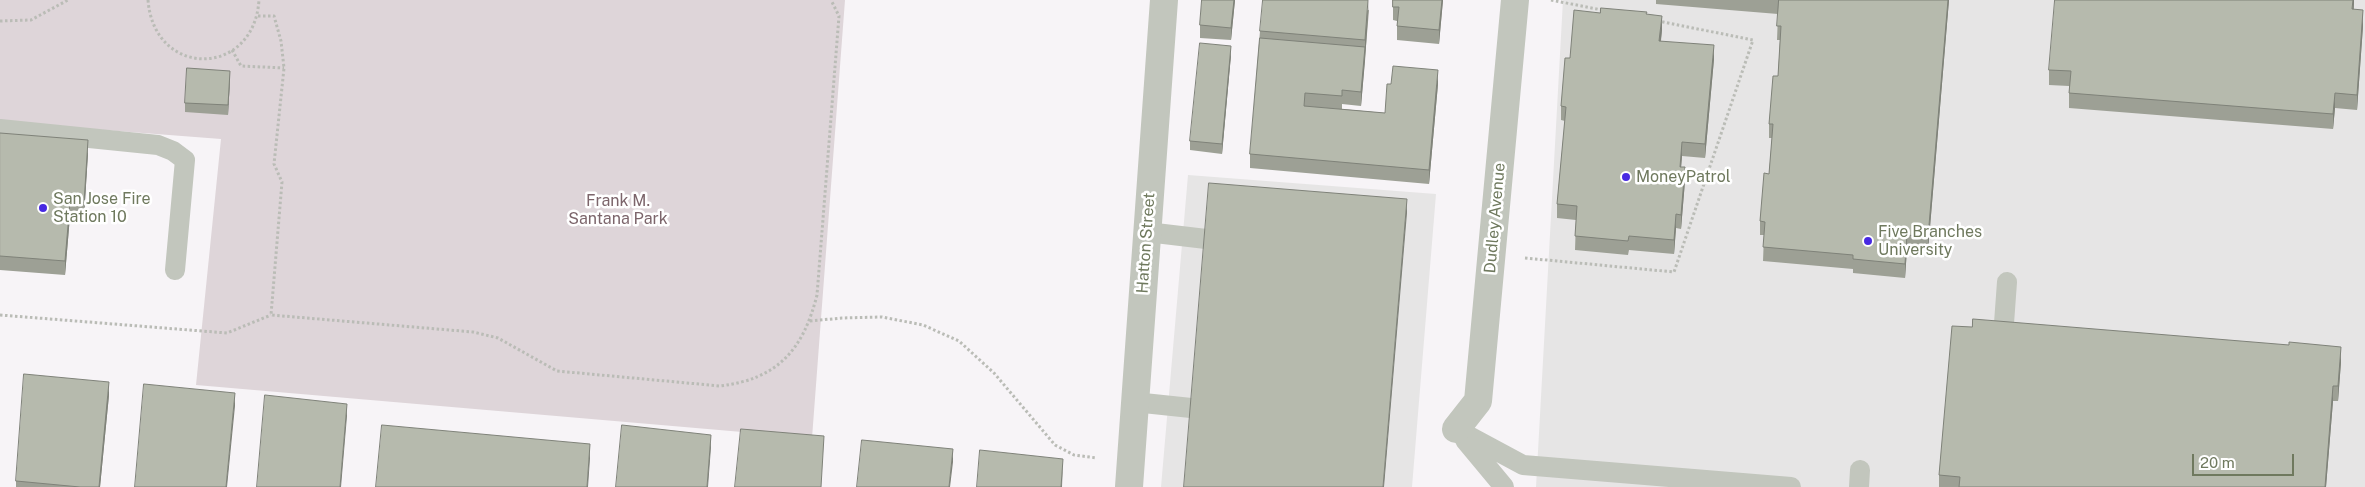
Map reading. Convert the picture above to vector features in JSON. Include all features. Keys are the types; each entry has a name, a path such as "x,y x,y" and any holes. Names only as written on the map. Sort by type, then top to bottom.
{"street":[{"name":"Hatton Street","path":"1129,487 1164,0"},
{"name":"Dudley Avenue","path":"1456,429 1478,401 1515,0"}],"lane":[{"path":"0,129 158,145 173,151 185,160 176,270"},
{"path":"1147,232 1206,239"},
{"path":"2003,337 2007,282"},
{"path":"1134,402 1191,408"},
{"path":"1456,429 1504,487"},
{"path":"1456,429 1523,465 1791,487"}],"path":[{"path":"0,21 31,20 68,0"},
{"path":"148,0 150,17 157,34 169,47 185,56 204,59 222,56 238,47 251,33 258,16 259,0"},
{"path":"0,315 227,333 270,315 473,332 498,338 557,371 577,375 720,386 742,383 764,376 780,364 795,346 810,321 817,294 839,16 831,0"},
{"path":"1551,0 1609,11"},
{"path":"258,16 274,16 281,41 284,68 274,164 282,182 270,315"},
{"path":"1525,258 1674,272 1753,40 1657,21"},
{"path":"232,50 241,66 284,68"},
{"path":"810,321 882,317 923,325 960,341 994,373 1055,445 1074,454 1097,458"}],"shaded area":[{"path":"1563,0 2365,0 2365,487 1536,487"},
{"path":"1188,175 1436,194 1412,487 1161,487"}],"green space":[{"name":"Frank M. Santana Park","path":"0,0 845,0 812,438 196,385 221,139 0,122"}],"building":[{"path":"1202,0 1234,0 1231,28 1200,25"},
{"path":"1263,0 1368,0 1365,40 1260,31"},
{"path":"1393,0 1442,0 1439,30 1397,26 1399,7 1393,7"},
{"path":"1779,0 1948,0 1928,237 1907,235 1905,264 1853,259 1853,255 1763,247 1765,222 1760,221 1764,173 1769,174 1773,124 1769,124 1773,76 1778,76 1781,26 1777,26"},
{"path":"2055,0 2353,0 2352,9 2363,10 2357,95 2335,93 2333,114 2069,93 2071,71 2049,70"},
{"path":"1601,8 1647,12 1646,14 1662,16 1659,41 1714,45 1705,144 1682,142 1680,167 1685,167 1681,215 1676,214 1674,240 1629,236 1628,241 1575,236 1577,206 1557,204 1566,107 1561,106 1565,58 1570,58 1574,10 1600,13"},
{"path":"1260,38 1365,47 1361,92 1342,90 1342,96 1305,93 1304,106 1385,113 1387,84 1391,84 1393,66 1438,70 1429,170 1250,154"},
{"path":"1200,43 1231,46 1222,144 1190,141"},
{"path":"187,68 230,71 228,105 185,103"},
{"name":"San Jose Fire Station 10","path":"0,133 88,140 84,203 70,202 65,261 0,256"},
{"path":"1209,183 1407,199 1383,487 1184,487"},
{"path":"1973,319 2289,345 2289,342 2341,347 2338,386 2333,386 2325,487 1959,487 1960,477 1939,475 1952,326 1972,327"},
{"path":"24,374 109,382 99,487 16,481"},
{"path":"144,384 235,393 226,487 135,487"},
{"path":"265,395 347,404 340,487 257,487"},
{"path":"382,425 590,444 587,487 376,487"},
{"path":"622,425 711,435 707,487 616,487"},
{"path":"741,429 824,436 821,487 735,487"},
{"path":"862,440 953,449 949,487 857,487"},
{"path":"980,450 1063,459 1061,487 977,487"}],"place":[{"name":"MoneyPatrol","path":"1626,177"},
{"name":"San Jose Fire Station 10","path":"43,208"},
{"name":"Five Branches University","path":"1868,241"}]}
